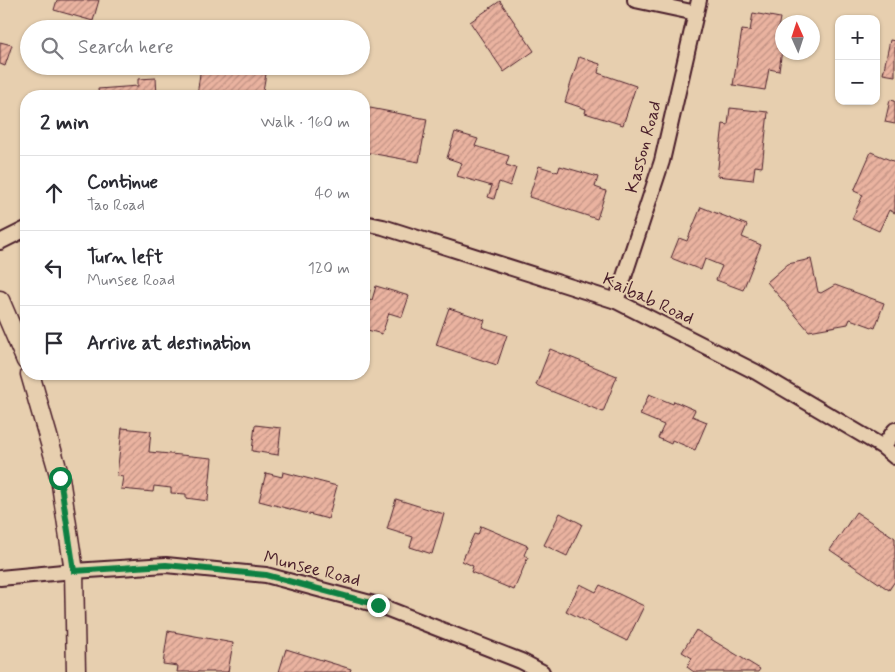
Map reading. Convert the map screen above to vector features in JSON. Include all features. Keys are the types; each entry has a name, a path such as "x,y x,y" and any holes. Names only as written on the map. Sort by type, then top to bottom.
{"street":[{"path":"635,0 698,7"},
{"name":"Kasson Road","path":"616,301 662,162 698,7"},
{"name":"Kaibab Road","path":"370,224 616,301 756,372 895,456"},
{"path":"0,242 20,232"},
{"path":"0,300 20,347"},
{"path":"32,380 60,478 74,571 76,672"},
{"path":"883,447 895,430"},
{"name":"Munsee Road","path":"0,578 166,565 266,575 378,605 521,661 542,672"}],"building":[{"path":"57,0 99,0 93,20 54,10"},
{"path":"500,1 534,51 504,72 470,22"},
{"path":"753,13 775,17 775,60 781,60 779,71 769,69 765,90 733,85 742,30 750,31"},
{"path":"890,40 895,41 895,76 883,74"},
{"path":"0,42 12,45 5,66 0,64"},
{"path":"579,57 600,64 598,73 636,86 623,125 585,113 586,109 565,102"},
{"path":"200,75 266,75 263,90 198,90"},
{"path":"156,78 157,90 98,90 138,86 138,79"},
{"path":"890,100 895,101 895,124 885,122"},
{"path":"370,108 427,119 419,162 370,153"},
{"path":"730,108 768,112 762,167 755,166 753,180 717,176 723,124 728,125"},
{"path":"455,132 478,139 475,146 509,156 506,165 516,168 510,186 499,182 494,199 488,197 492,186 457,176 462,163 447,158"},
{"path":"871,152 895,162 895,213 889,210 879,231 852,219 863,195 854,191"},
{"path":"539,166 558,172 560,166 598,177 595,187 606,191 597,219 529,197"},
{"path":"701,207 747,225 742,237 761,245 743,290 716,280 722,266 705,259 701,270 671,258 679,238 687,241"},
{"path":"811,259 818,292 821,293 835,285 884,303 875,328 850,319 848,324 809,331 767,282 788,264"},
{"path":"376,286 409,296 402,317 389,313 382,334 370,331 370,299 372,300"},
{"path":"449,308 485,320 482,327 507,335 497,365 436,345"},
{"path":"550,349 617,376 603,412 536,385"},
{"path":"649,394 673,404 674,401 695,410 692,416 707,422 695,450 672,440 671,444 658,438 664,425 640,415"},
{"path":"255,425 281,428 278,455 252,451"},
{"path":"122,428 151,431 149,452 212,458 208,501 186,498 186,494 171,493 171,488 154,486 153,492 121,489 123,477 117,476"},
{"path":"283,472 337,486 328,519 259,501 266,473 282,477"},
{"path":"396,499 444,514 432,554 410,547 413,537 387,529"},
{"path":"856,512 895,538 895,581 889,590 830,550"},
{"path":"560,513 582,524 567,556 544,545"},
{"path":"481,526 528,546 524,555 528,557 514,590 471,572 473,566 462,561 474,534 478,535"},
{"path":"580,584 596,592 600,585 644,606 627,641 566,611"},
{"path":"696,630 760,669 758,672 694,672 687,667 692,658 682,652"},
{"path":"168,631 233,643 228,672 177,672 178,666 163,664"},
{"path":"286,649 351,669 350,672 279,672"}],"route":[{"path":"60,478 74,571 166,565 266,575 378,605"}]}
